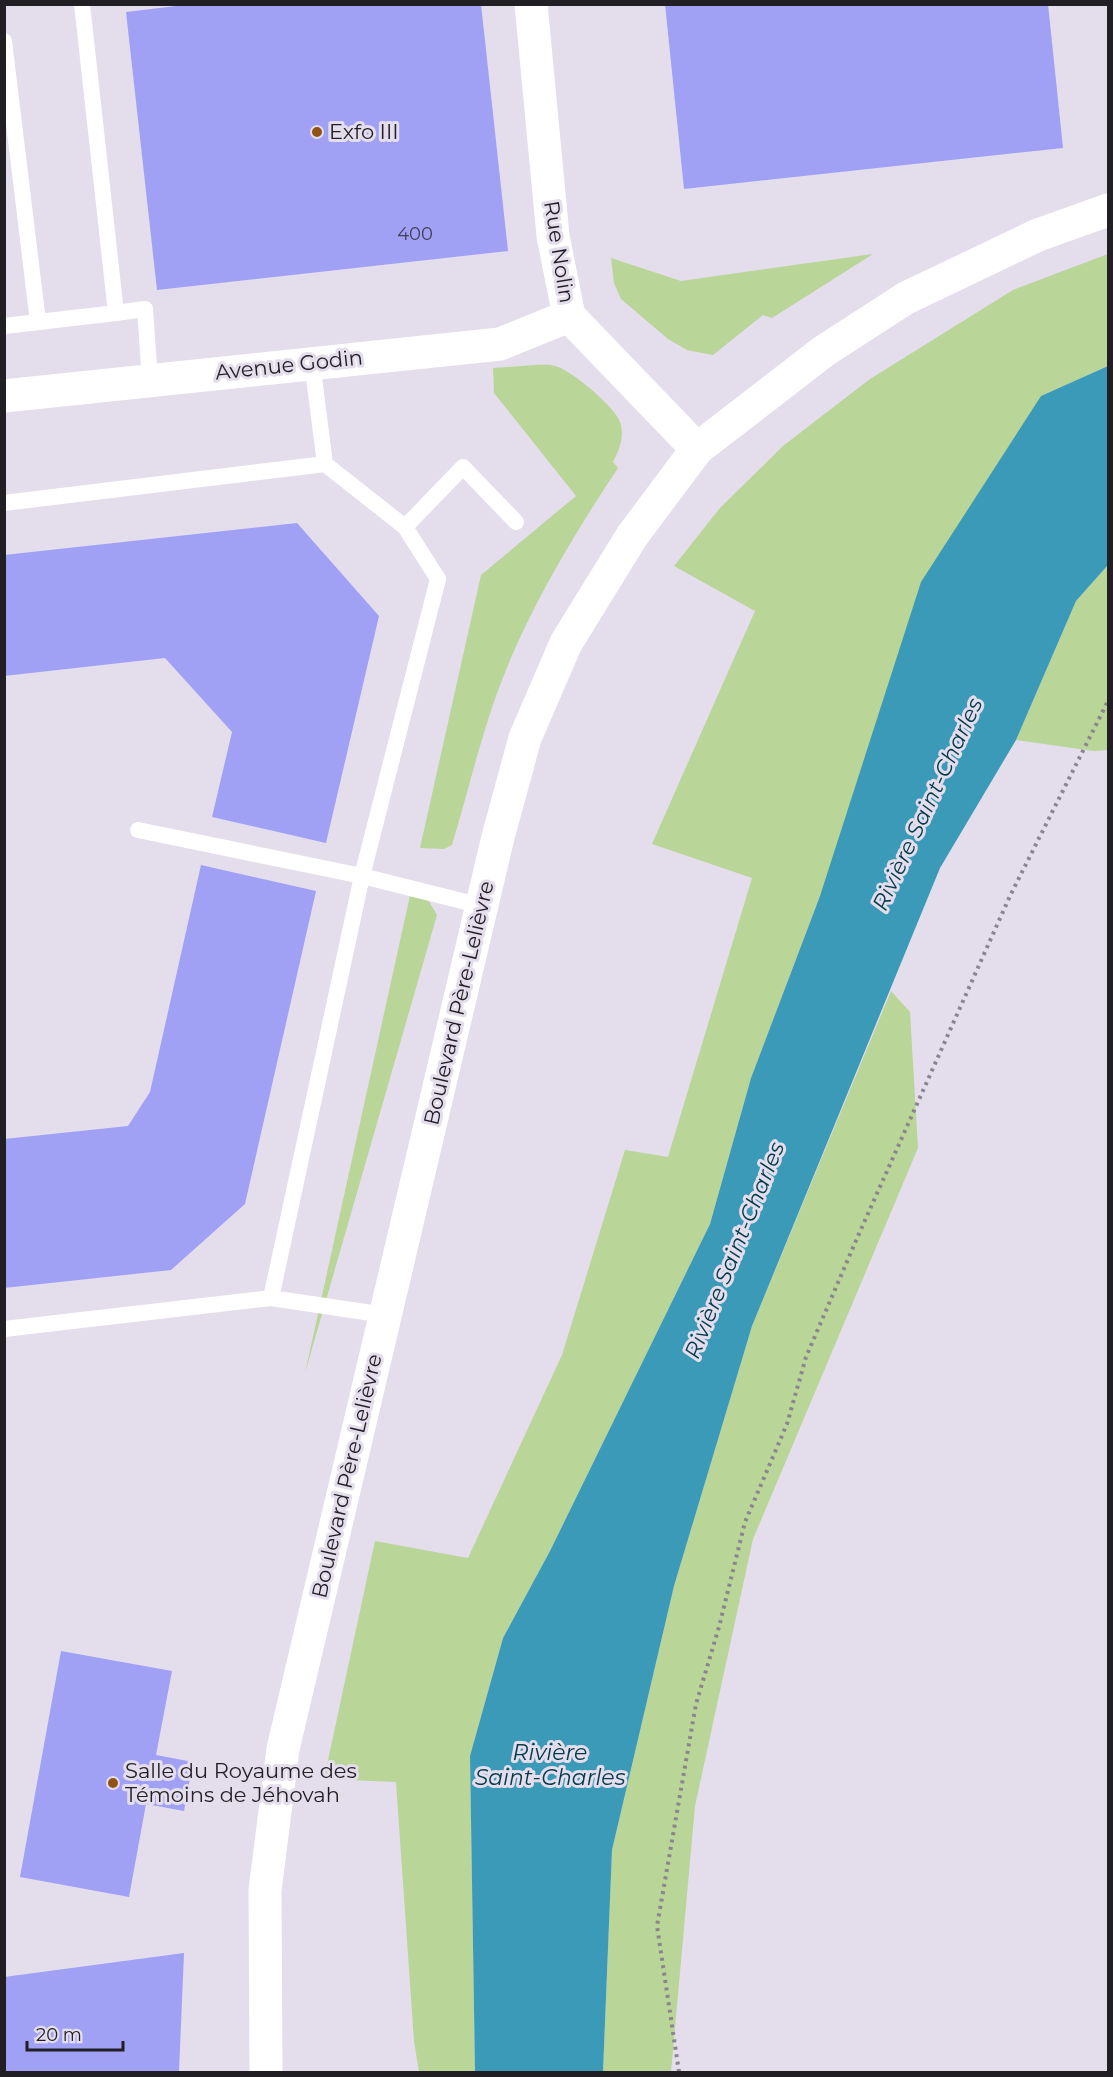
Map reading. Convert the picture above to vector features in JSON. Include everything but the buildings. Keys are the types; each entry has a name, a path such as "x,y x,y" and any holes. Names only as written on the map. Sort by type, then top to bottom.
{"main road":[{"name":"Rue Nolin","path":"531,4 553,236 569,316 697,449"},
{"name":"Boulevard Père-Lelièvre","path":"266,2073 264,1927 277,1785 283,1749 517,762 552,671 603,580 632,536 697,449 824,351 906,298 1038,235 1108,210"},
{"name":"Avenue Godin","path":"4,396 500,344 569,316"}],"lane":[{"path":"82,4 116,313"},
{"path":"4,41 38,322"},
{"path":"4,326 145,309 150,381"},
{"path":"312,362 325,464"},
{"path":"4,503 325,464 405,526 438,579 362,876 271,1298"},
{"path":"405,526 463,467 516,522"},
{"path":"138,830 362,876 482,906"},
{"path":"4,1329 271,1298 385,1314"}],"path":[{"path":"679,2073 657,1926 696,1704 719,1627 745,1522 787,1424 806,1357 867,1215 1010,896 1108,702"}],"green space":[{"path":"873,254 772,318 763,315 713,355 687,350 668,339 621,299 614,283 611,258 681,281"},
{"path":"1108,254 1108,366 1041,396 820,896 751,1078 710,1224 550,1551 503,1638 470,1756 475,2072 419,2072 414,2041 396,1782 324,1779 375,1541 468,1558 562,1355 625,1150 668,1157 752,878 652,844 755,611 674,566 720,508 783,446 870,379 1013,290"},
{"path":"553,365 565,370 593,391 617,416 622,432 621,443 613,462 618,468 566,550 521,636 490,714 452,845 444,849 420,848 481,575 576,496 494,393 493,368"},
{"path":"1108,565 1108,750 1094,751 1016,740 1076,601"},
{"path":"411,891 427,898 437,915 305,1373"},
{"path":"891,991 910,1012 918,1148 753,1539 695,1806 671,2072 603,2072 612,1850 674,1586 752,1326"}],"water":[{"name":"Rivière Saint-Charles","path":"1108,366 1108,565 1076,601 1016,740 940,868 752,1326 674,1586 612,1850 603,2072 475,2072 470,1756 503,1638 550,1551 710,1224 751,1078 820,896 921,582 1041,396"}],"place":[{"name":"Exfo III","path":"317,132"},
{"name":"Salle du Royaume des Témoins de Jéhovah","path":"113,1783"}]}
